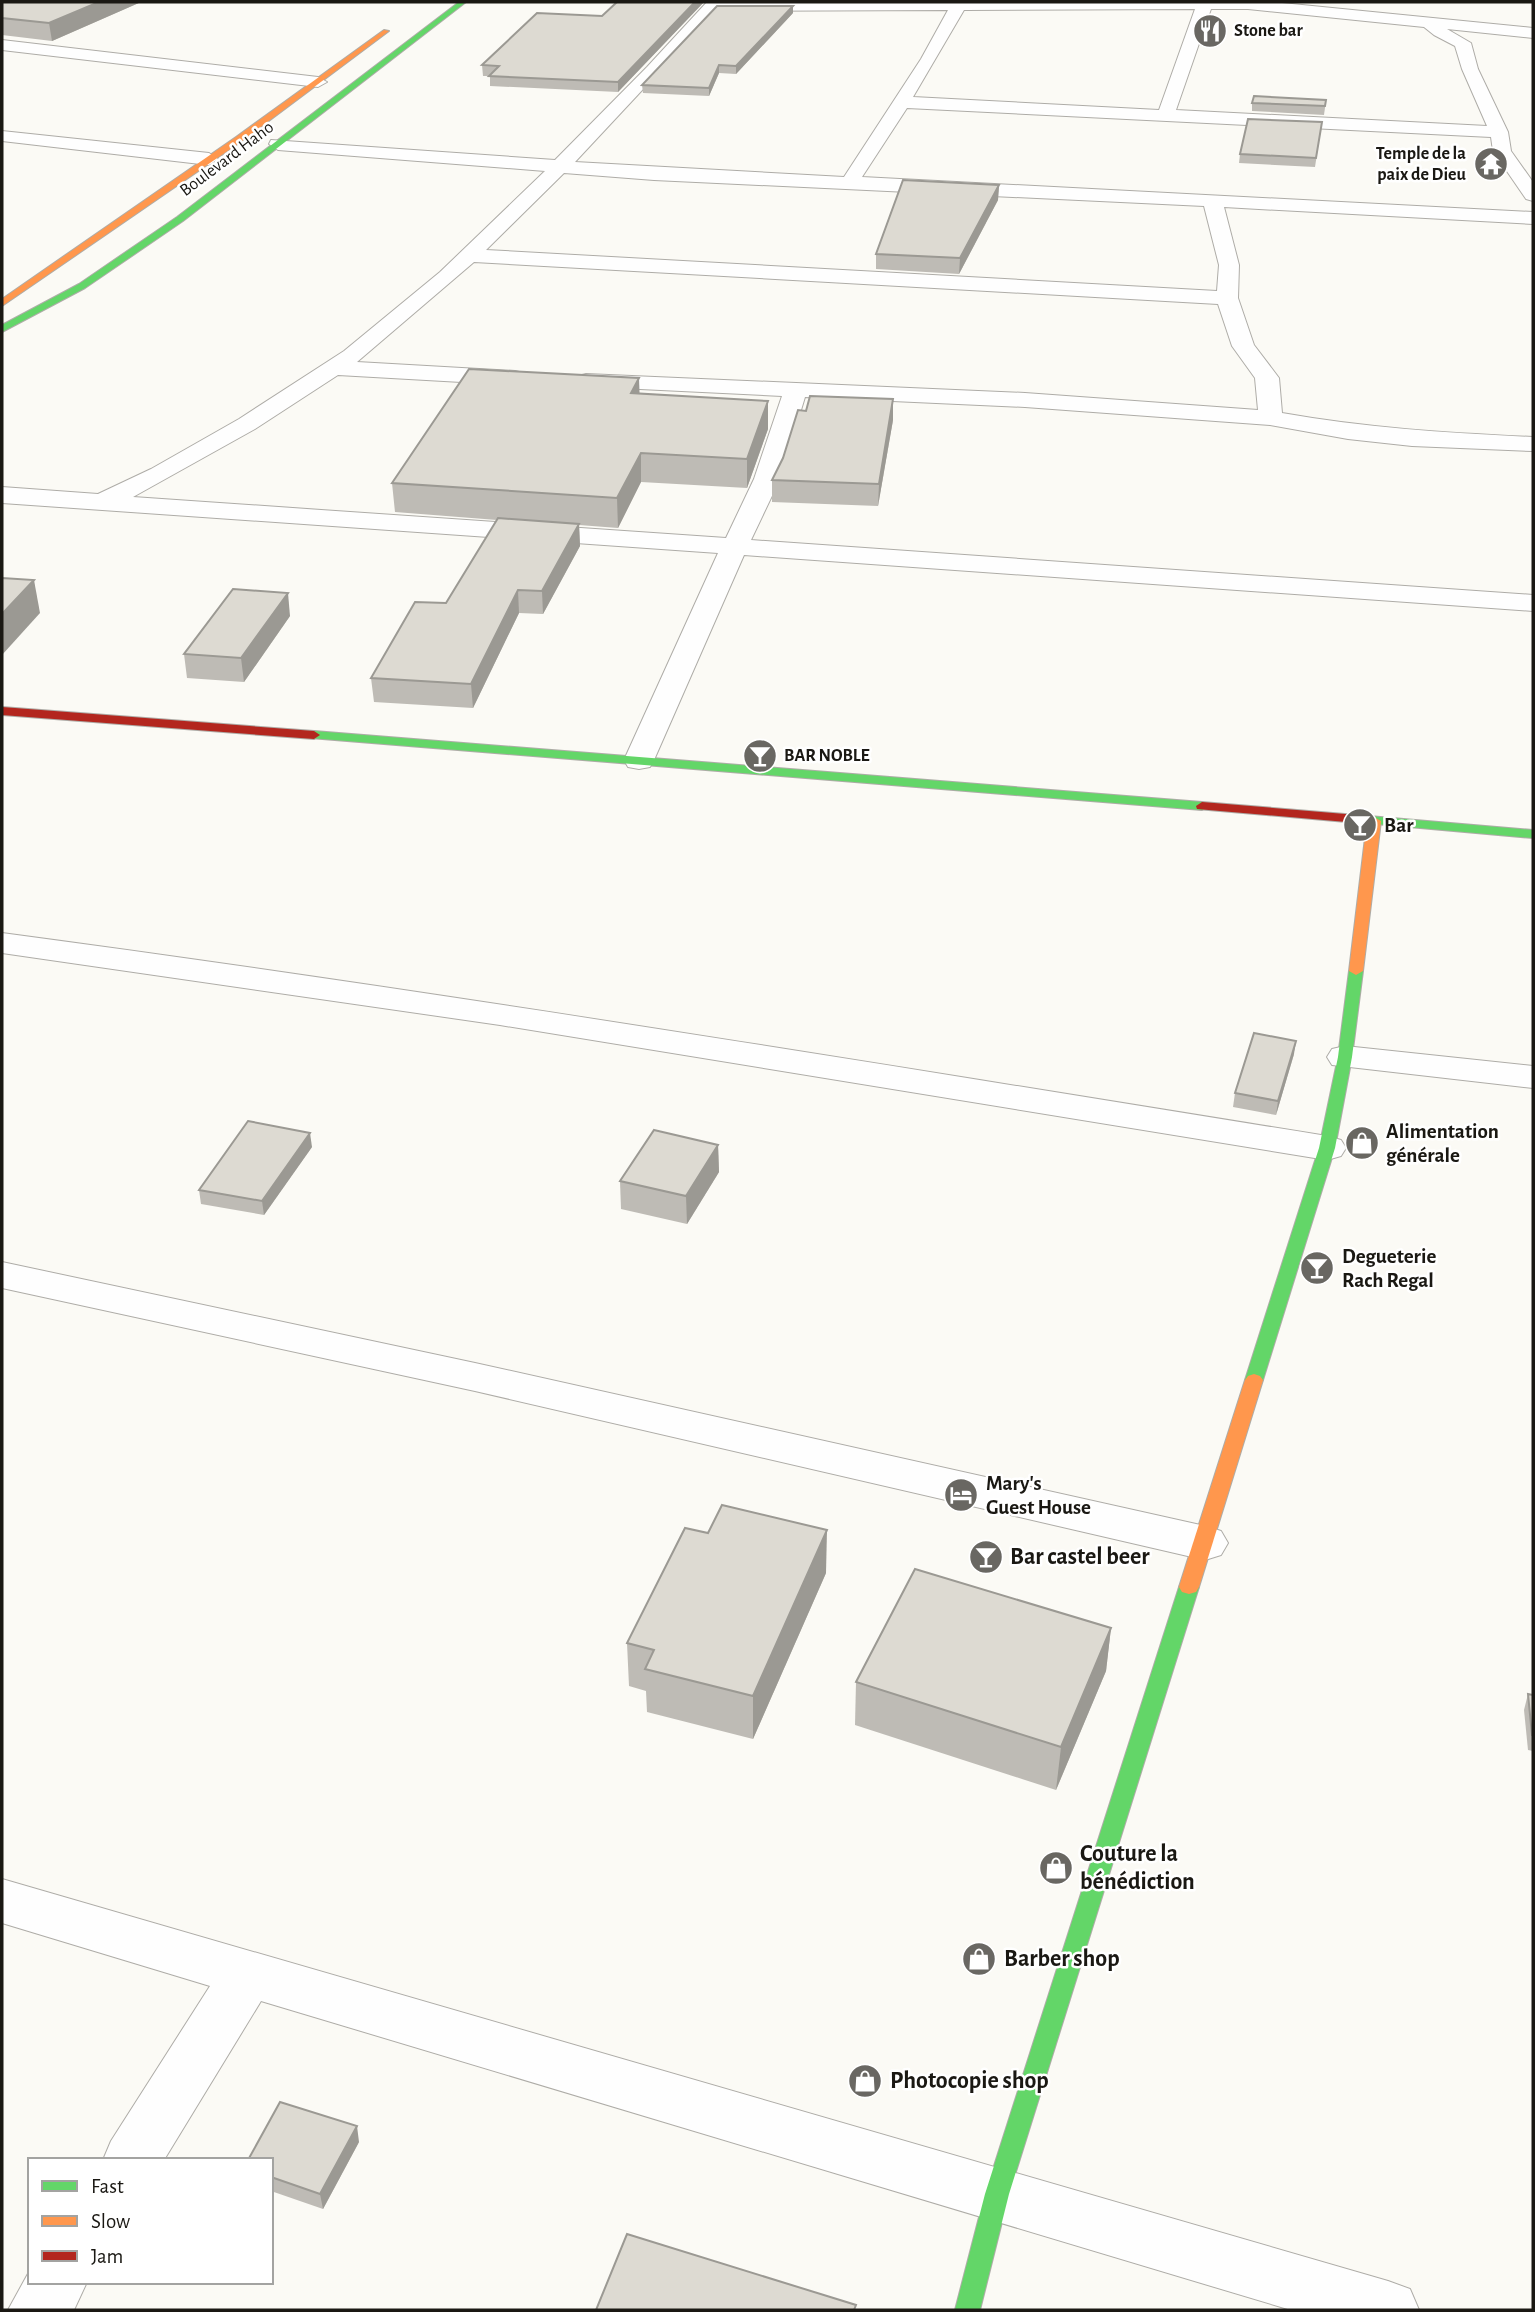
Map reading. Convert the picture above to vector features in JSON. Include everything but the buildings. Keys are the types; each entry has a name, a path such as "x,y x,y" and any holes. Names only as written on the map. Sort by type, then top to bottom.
{"main road":[{"name":"Boulevard Haho","path":"2,329 79,288 164,231 463,2"},
{"name":"Boulevard Haho","path":"2,303 318,82 397,23"},
{"path":"2,711 639,760 1533,834"},
{"path":"967,2310 997,2194 1205,1543 1327,1148 1345,1057 1374,821"}],"street":[{"path":"1166,115 1205,2"},
{"path":"104,501 160,474 247,425 333,368 417,302 559,168 713,4 958,6 1205,2 1282,6 1533,33"},
{"path":"850,182 902,102 958,6"},
{"path":"1428,22 1440,32 1463,43 1470,69 1499,132 1502,151 1533,195"},
{"path":"2,45 318,82"},
{"path":"902,102 1499,132"},
{"path":"2,136 209,159"},
{"path":"278,144 559,168 1533,218"},
{"path":"1213,202 1229,265 1227,298 1243,346 1267,378 1270,418"},
{"path":"467,255 1227,298"},
{"path":"333,368 538,379"},
{"path":"563,380 1025,400 1270,418 1348,432 1412,439 1533,444"},
{"path":"639,760 767,479 796,390"},
{"path":"2,495 1533,603"},
{"path":"2,943 229,972 515,1015 1327,1148"},
{"path":"1345,1057 1533,1077"},
{"path":"2,1275 475,1377 1205,1543"},
{"path":"2,1901 1388,2310"},
{"path":"133,2158 247,1973"},
{"path":"39,2310 56,2284"}],"traffic: fast":[{"path":"2,329 82,286 180,219 463,2"},
{"path":"314,735 1202,806"},
{"path":"1369,820 1533,834"},
{"path":"1254,1380 1327,1148 1345,1057 1356,971"},
{"path":"967,2310 997,2194 1189,1587"}],"traffic: slow":[{"path":"2,303 239,139 386,31"},
{"path":"1356,971 1374,821"},
{"path":"1189,1587 1254,1380"}],"traffic: jam":[{"path":"2,711 314,735"},
{"path":"1202,806 1369,820"}],"place":[{"name":"Stone bar","path":"1210,31"},
{"name":"Temple de la paix de Dieu","path":"1491,164"},
{"name":"BAR NOBLE","path":"760,756"},
{"name":"Bar","path":"1360,825"},
{"name":"Alimentation générale","path":"1362,1143"},
{"name":"Degueterie Rach Regal","path":"1317,1268"},
{"name":"Mary's Guest House","path":"961,1495"},
{"name":"Bar castel beer","path":"986,1557"},
{"name":"Couture la bénédiction","path":"1056,1868"},
{"name":"Barber shop","path":"979,1959"},
{"name":"Photocopie shop","path":"865,2081"}]}
